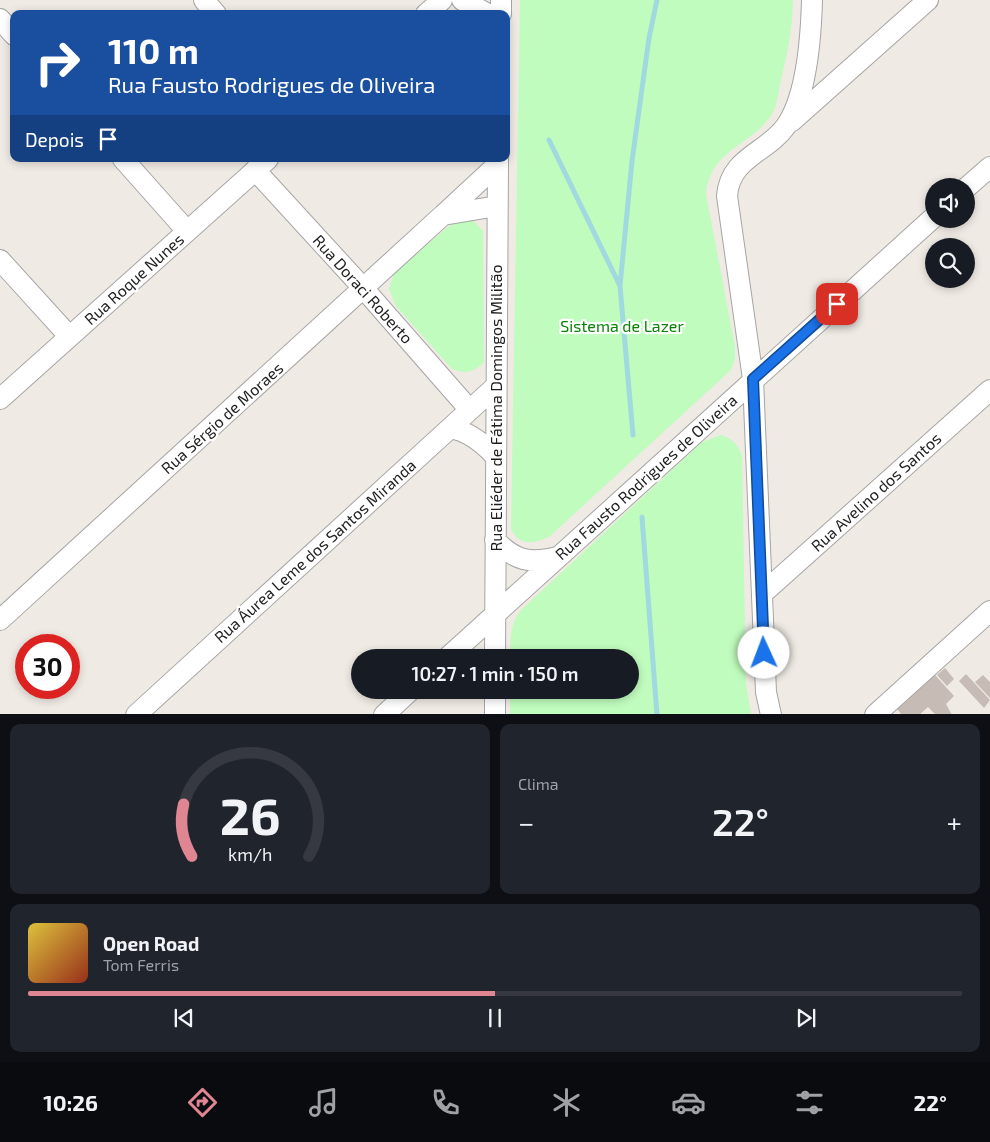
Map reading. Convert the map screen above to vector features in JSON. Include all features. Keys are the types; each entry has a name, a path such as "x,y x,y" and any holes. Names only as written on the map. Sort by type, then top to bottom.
{"street":[{"path":"204,0 213,10"},
{"path":"462,0 481,10"},
{"path":"785,127 795,109 803,80 812,0"},
{"path":"771,714 766,692 753,379 727,196 728,182 735,170 928,0"},
{"path":"0,19 10,30"},
{"path":"126,162 187,231"},
{"name":"Rua Sérgio de Moraes","path":"0,620 364,289 497,162"},
{"name":"Rua Eliéder de Fátima Domingos Militão","path":"495,649 495,387 498,162"},
{"name":"Rua Roque Nunes","path":"0,399 261,164"},
{"name":"Rua Doraci Roberto","path":"261,164 364,289 469,409"},
{"path":"975,180 990,167"},
{"path":"443,215 497,206"},
{"name":"Rua Fausto Rodrigues de Oliveira","path":"457,649 925,225"},
{"path":"0,260 69,336"},
{"name":"Rua Áurea Leme dos Santos Miranda","path":"136,714 495,387"},
{"name":"Rua Avelino dos Santos","path":"762,594 990,390"},
{"path":"450,428 460,430 485,445 495,456"},
{"path":"495,540 508,554 525,560 542,561 558,557"},
{"path":"874,714 990,611"},
{"path":"384,714 401,699"},
{"path":"495,699 495,714"}],"green space":[{"name":"Sistema de Lazer","path":"520,0 793,0 789,43 774,111 764,125 723,157 709,179 706,194 735,347 735,359 731,370 549,537 532,542 522,541 514,535 511,529"},
{"path":"462,219 472,219 483,231 484,362 477,368 465,372 452,369 396,306 389,289 394,273 448,227"},
{"path":"721,435 734,442 742,456 746,684 751,714 510,714 510,699 639,699 639,649 510,649 511,632 514,621 521,610 702,442"}],"building":[{"path":"945,668 954,679 947,686 937,675"},
{"path":"966,674 990,700 984,708 959,681"},
{"path":"935,675 954,696 946,704 951,714 935,714 928,707 920,714 901,714 897,709"},
{"path":"983,675 990,682 990,698 975,682"}],"waterway":[{"path":"633,435 620,286 632,161 649,38 657,0"},
{"path":"549,140 620,286"},
{"path":"642,517 657,714"}],"route":[{"path":"764,653 753,379 837,304"}]}
